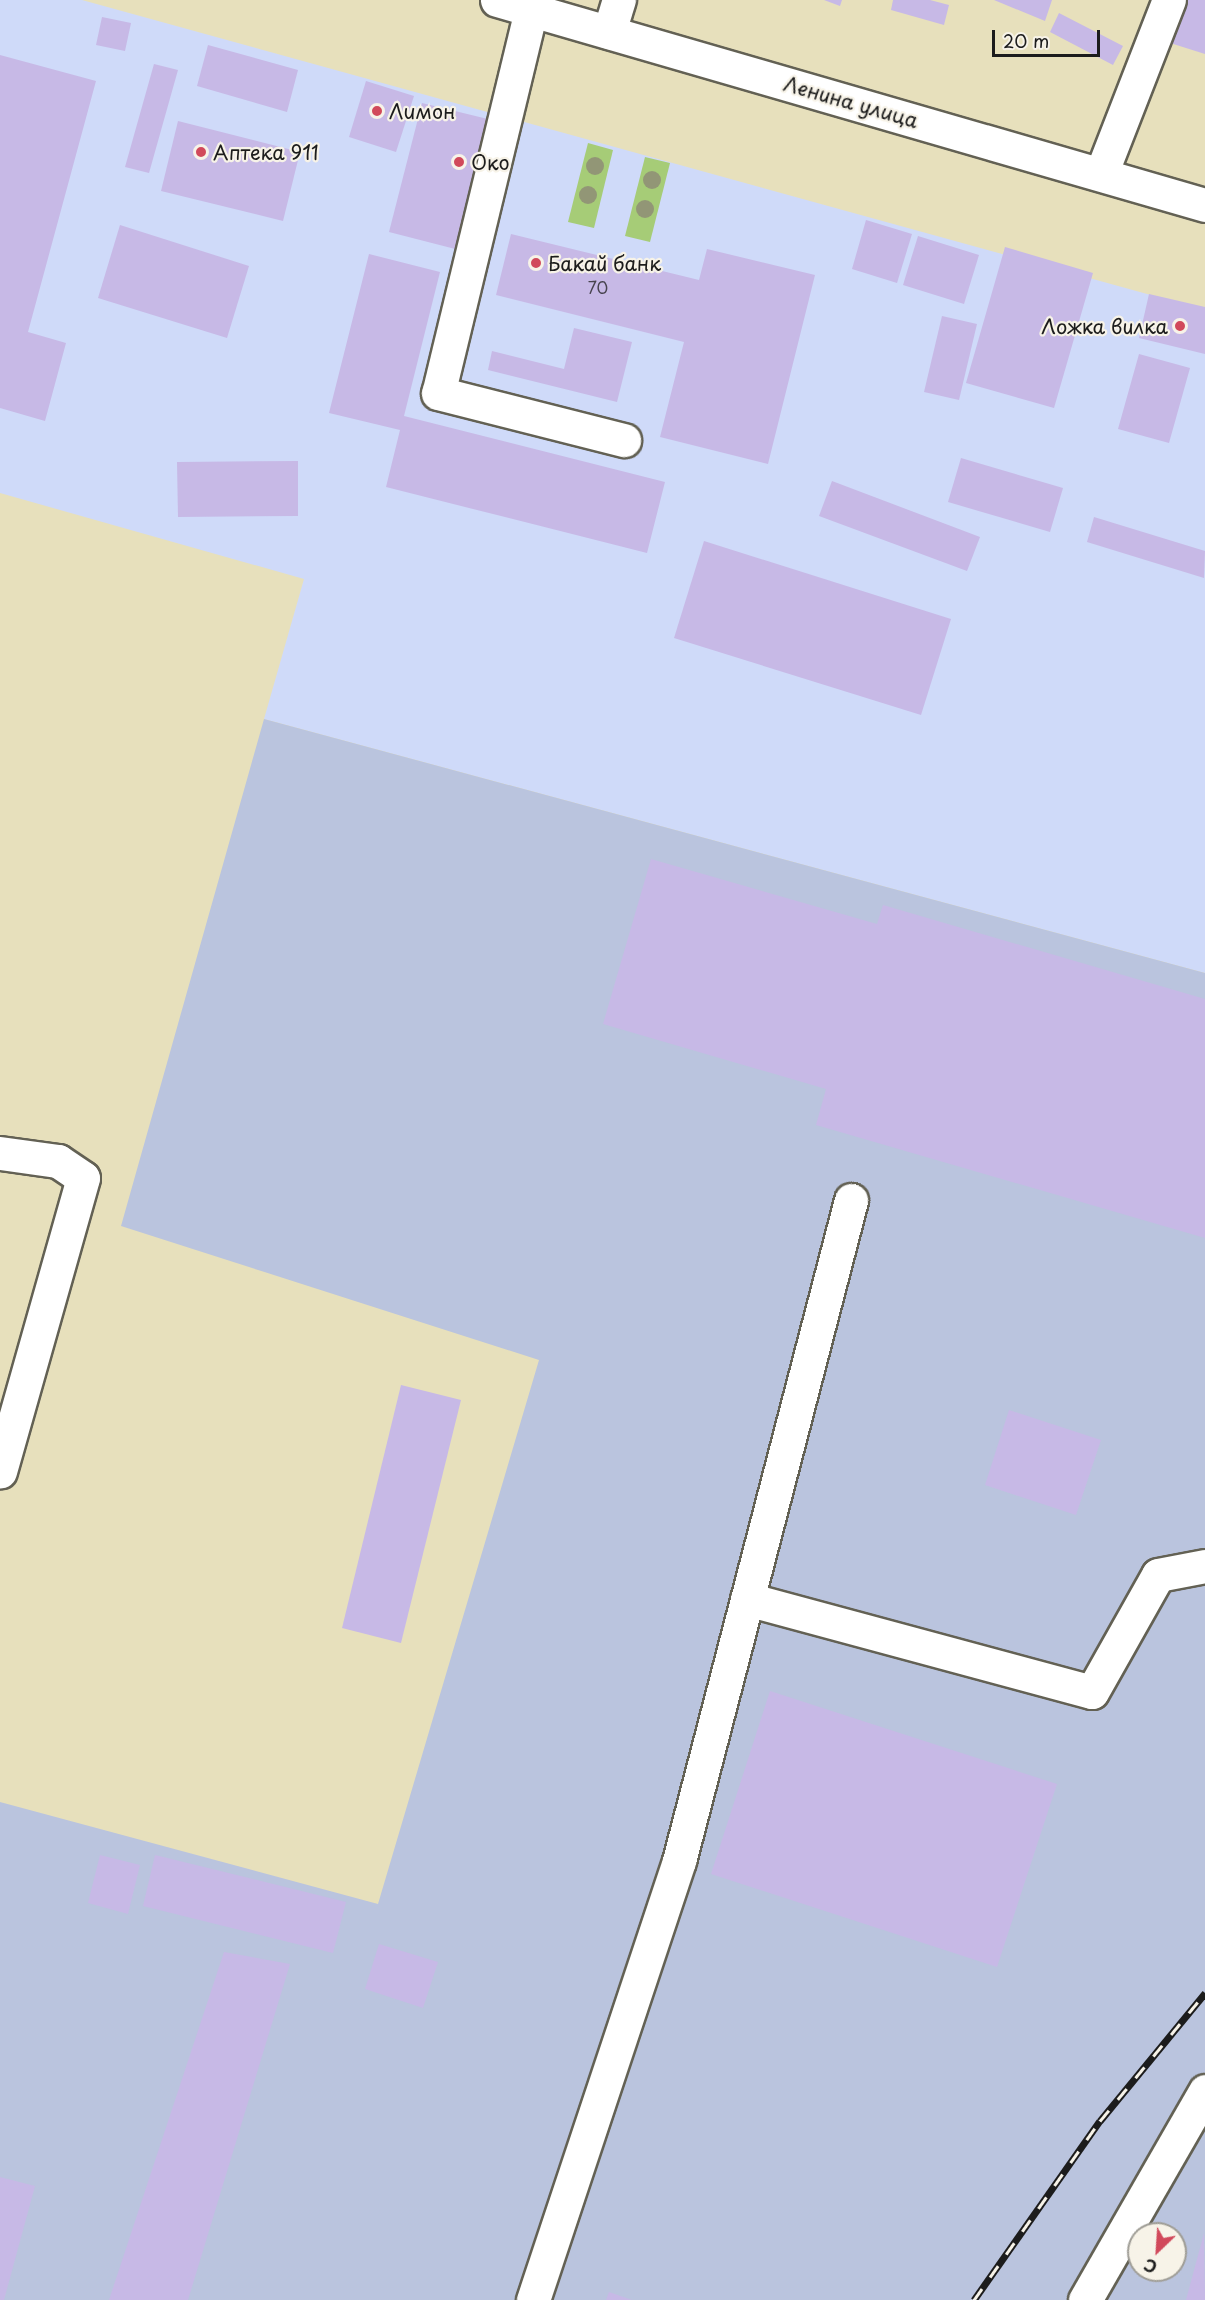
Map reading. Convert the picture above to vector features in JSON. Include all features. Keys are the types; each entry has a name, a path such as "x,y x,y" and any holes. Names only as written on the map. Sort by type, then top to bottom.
{"main road":[{"name":"Ленина улица","path":"497,0 1205,205"},
{"path":"609,32 619,0"},
{"path":"1101,174 1169,0"},
{"path":"531,10 438,393 624,440"},
{"path":"0,1153 58,1161 83,1178 0,1472"},
{"path":"532,2300 679,1861 851,1200"},
{"path":"747,1599 1092,1692 1158,1575 1205,1566"},
{"path":"1085,2300 1205,2091"}],"shaded area":[{"path":"0,0 82,0 1205,310 1205,973 264,719 304,579 0,493"},
{"path":"264,719 1205,973 1205,2300 0,2300 0,1802 378,1904 539,1360 121,1226"}],"green space":[{"path":"588,143 613,150 594,228 568,222"},
{"path":"645,157 670,163 650,242 625,236"}],"building":[{"path":"824,0 842,0 840,6"},
{"path":"893,0 930,0 949,5 944,25 891,10"},
{"path":"994,0 1052,0 1045,21"},
{"path":"1181,0 1205,0 1205,54 1167,42"},
{"path":"1059,13 1123,46 1113,65 1050,32"},
{"path":"102,17 131,23 125,51 96,45"},
{"path":"208,45 298,70 287,112 197,86"},
{"path":"0,55 96,81 28,332 66,343 45,421 0,408"},
{"path":"154,64 178,70 149,173 125,167"},
{"path":"366,81 414,96 396,152 349,137"},
{"path":"422,103 496,121 463,251 389,232"},
{"path":"178,121 300,152 283,221 161,191"},
{"path":"866,220 912,234 897,283 852,269"},
{"path":"120,225 249,266 227,338 98,298"},
{"path":"511,234 699,280 707,249 815,275 768,464 660,437 684,342 496,295"},
{"path":"918,236 979,255 964,304 903,285"},
{"path":"1005,247 1093,273 1054,408 966,383"},
{"path":"369,254 440,272 404,416 665,482 647,553 386,487 400,430 329,413"},
{"path":"1149,294 1205,307 1205,354 1139,338"},
{"path":"942,316 977,324 959,400 924,392"},
{"path":"574,328 632,342 617,402 488,370 492,351 564,369"},
{"path":"1139,354 1190,368 1169,443 1118,429"},
{"path":"961,458 1063,488 1050,532 948,502"},
{"path":"298,461 298,516 178,517 177,462"},
{"path":"832,481 980,537 967,571 819,516"},
{"path":"1094,517 1205,551 1204,578 1087,542"},
{"path":"704,541 951,619 921,715 674,638"},
{"path":"651,859 877,924 883,905 1205,999 1205,1238 816,1125 826,1089 603,1024"},
{"path":"401,1385 461,1400 401,1643 342,1628"},
{"path":"1009,1410 1101,1440 1076,1515 985,1485"},
{"path":"770,1691 1057,1784 997,1967 711,1874"},
{"path":"100,1855 140,1865 128,1914 88,1903"},
{"path":"155,1855 346,1902 333,1953 143,1906"},
{"path":"379,1944 438,1962 423,2008 365,1989"},
{"path":"224,1952 290,1964 188,2300 109,2300"},
{"path":"0,2177 35,2186 4,2300 0,2300"},
{"path":"1204,2233 1205,2300 1186,2300"},
{"path":"609,2292 632,2300 606,2300"}],"railway":[{"path":"974,2300 1100,2121 1205,1993"}],"place":[{"name":"Лимон","path":"377,111"},
{"name":"Аптека 911","path":"201,152"},
{"name":"Око","path":"459,162"},
{"name":"Бакай банк","path":"536,263"},
{"name":"Ложка вилка","path":"1180,326"}]}
